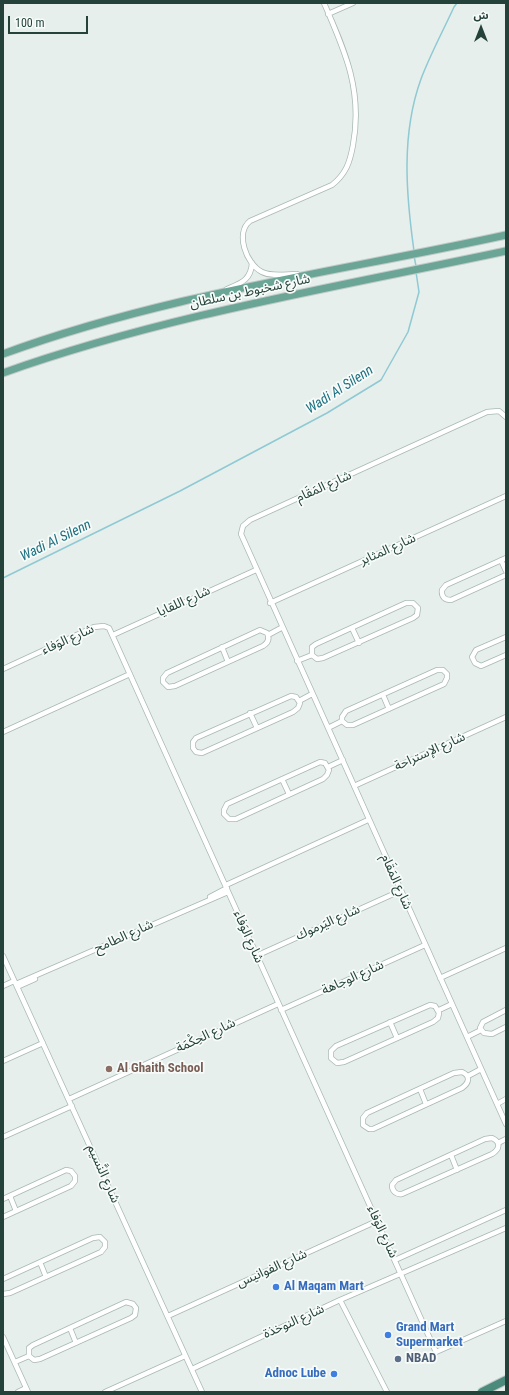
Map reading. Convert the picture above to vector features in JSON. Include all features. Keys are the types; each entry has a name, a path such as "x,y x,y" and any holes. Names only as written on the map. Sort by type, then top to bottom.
{"highway":[{"path":"482,1392 506,1380"}],"main road":[{"name":"شارع شخبوط بن سلطان","path":"3,354 102,322 220,292 302,274 381,261 506,235"},
{"name":"شارع شخبوط بن سلطان","path":"3,373 94,343 200,314 506,251"}],"street":[{"path":"302,274 266,273 259,270 252,262 242,237 246,224 332,185 342,176 349,164 356,124 355,91 350,66 324,3"},
{"path":"328,14 353,3"},
{"path":"220,292 247,279 252,262"},
{"name":"شارع المَقَام","path":"506,417 499,411 488,412 247,522 243,526 241,534 270,603 343,760 368,820 506,1124"},
{"name":"شارع المثابر","path":"270,603 506,496"},
{"path":"506,571 504,559 446,585 442,590 442,595 451,600 506,575"},
{"name":"شارع اللقايا","path":"113,634 256,570"},
{"path":"408,602 413,603 418,608 417,615 413,618 359,642 321,659 314,658 312,655 311,650 314,645 408,602"},
{"name":"شارع الوَفاء","path":"3,669 97,626 106,627 113,634 256,956 436,1352 506,1321"},
{"path":"268,635 282,628"},
{"path":"352,628 359,642"},
{"path":"258,631 263,631 268,635 268,640 263,646 175,686 168,687 163,682 163,678 167,673 258,631"},
{"path":"506,637 476,650 472,657 475,663 481,666 506,655"},
{"path":"222,648 228,662"},
{"path":"297,661 312,655"},
{"path":"439,670 443,670 447,674 447,680 444,684 389,709 353,725 347,725 342,721 344,712 439,670"},
{"path":"3,732 130,674"},
{"path":"299,700 312,694"},
{"path":"383,695 389,709"},
{"path":"288,696 296,697 299,700 299,706 296,710 202,753 198,753 193,748 192,744 196,738 250,713 288,696"},
{"path":"250,713 257,728"},
{"name":"شارع الإستراحة","path":"354,786 506,717"},
{"path":"328,728 342,721"},
{"path":"328,767 343,760"},
{"path":"318,763 325,763 328,767 329,772 323,779 236,819 229,819 224,814 224,808 227,804 282,779 318,763"},
{"path":"282,779 289,794"},
{"name":"شارع الطامح","path":"3,986 16,984 41,974 206,901 227,888 368,820"},
{"name":"شارع اليَرموك","path":"256,956 400,891"},
{"name":"شارع الوجاهة","path":"281,1010 425,945"},
{"path":"440,978 506,948"},
{"name":"شارع النَّسيم","path":"3,956 202,1392"},
{"name":"شارع الحِكْمَة","path":"69,1099 278,1004"},
{"path":"438,1010 452,1004"},
{"path":"428,1006 435,1006 439,1015 433,1022 344,1062 337,1063 331,1058 330,1054 334,1047 390,1022 428,1006"},
{"path":"481,1030 480,1026 483,1022 506,1010"},
{"path":"390,1022 397,1038"},
{"path":"481,1030 484,1033 489,1034 506,1028"},
{"path":"467,1037 481,1030"},
{"path":"3,1061 43,1043"},
{"path":"468,1076 481,1069"},
{"path":"457,1072 462,1072 468,1076 468,1082 465,1086 373,1129 367,1128 363,1125 363,1118 367,1113 457,1072"},
{"path":"420,1089 426,1104"},
{"path":"497,1104 506,1099"},
{"path":"3,1137 72,1106"},
{"path":"488,1138 492,1138 498,1143 498,1148 495,1152 457,1170 402,1194 398,1194 393,1191 392,1185 396,1180 488,1138"},
{"path":"498,1143 506,1139"},
{"path":"451,1155 457,1170"},
{"path":"3,1199 66,1170 70,1171 75,1176 75,1181 71,1186 3,1217"},
{"path":"10,1196 16,1211"},
{"path":"395,1260 506,1210"},
{"name":"شارع الفوانيس","path":"168,1316 377,1221"},
{"name":"شارع النوخذة","path":"192,1369 340,1300 402,1275 506,1228"},
{"path":"3,1279 96,1237 102,1238 105,1242 105,1247 101,1252 10,1293 3,1294"},
{"path":"40,1262 46,1277"},
{"path":"340,1300 387,1392"},
{"path":"126,1302 131,1303 136,1308 135,1315 131,1318 76,1343 40,1359 34,1360 29,1356 29,1348 33,1345 126,1302"},
{"path":"70,1328 76,1343"},
{"path":"3,1337 27,1390 18,1392"},
{"path":"15,1362 29,1356"},
{"path":"105,1392 185,1356"}],"waterway":[{"name":"Wadi Al Silenn","path":"414,251 407,186 410,121 421,79 432,52 457,3"},
{"name":"Wadi Al Silenn","path":"414,256 416,266"},
{"name":"Wadi Al Silenn","path":"3,578 180,491 327,413 381,380 408,332 419,292 416,272"}],"place":[{"name":"Al Ghaith School","path":"109,1069"},
{"name":"Al Maqam Mart","path":"276,1287"},
{"name":"Grand Mart Supermarket","path":"388,1335"},
{"name":"NBAD","path":"398,1359"},
{"name":"Adnoc Lube","path":"334,1374"}]}
